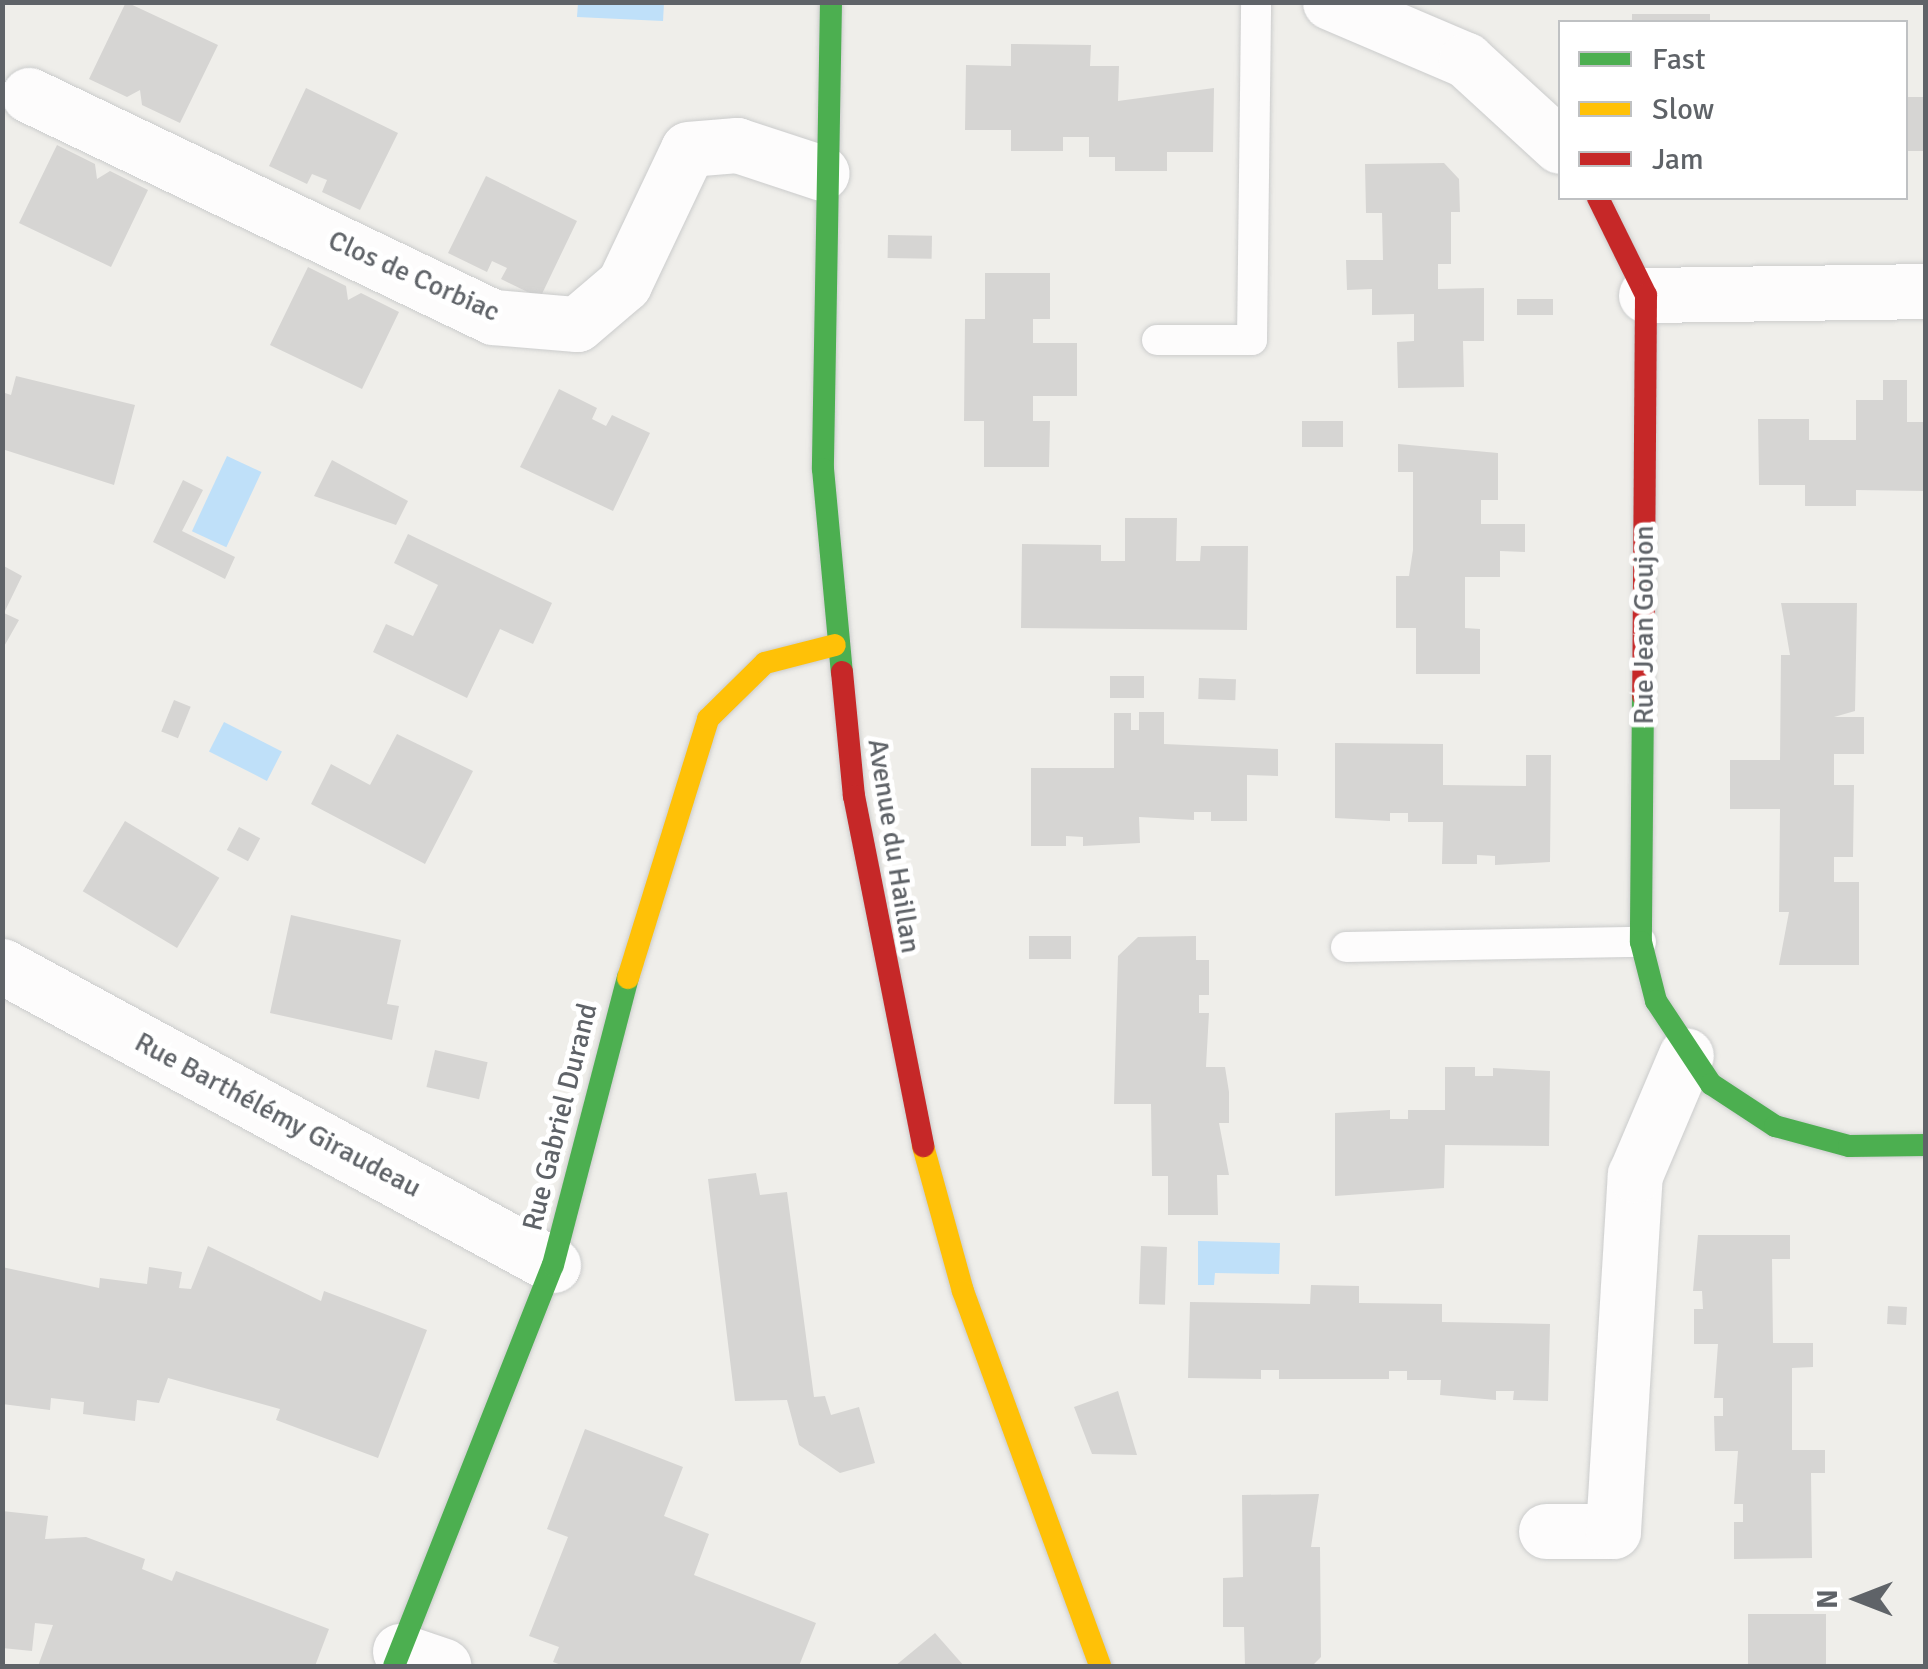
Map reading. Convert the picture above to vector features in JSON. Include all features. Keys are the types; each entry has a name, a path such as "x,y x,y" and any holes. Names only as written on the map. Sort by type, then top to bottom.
{"street":[{"name":"Avenue du Haillan","path":"831,2 822,173 822,468 835,645 882,963 918,1128 1015,1451 1100,1666"},
{"path":"1330,2 1416,32 1466,60 1558,144"},
{"name":"Clos de Corbiac","path":"16,83 493,317 577,324 624,284 688,149 737,146 822,173"},
{"name":"Rue Jean Goujon","path":"1599,200 1646,295 1641,942 1656,1001 1686,1055 1775,1126 1849,1146 1926,1146"},
{"path":"1646,295 1926,291"},
{"name":"Rue Gabriel Durand","path":"413,1661 553,1265 669,822 708,719 765,663 835,645"},
{"name":"Rue Barthélémy Giraudeau","path":"2,966 553,1265"},
{"path":"1546,1531 1613,1531 1635,1175 1686,1055"}],"lane":[{"path":"1158,340 1252,340 1256,2"},
{"path":"1346,947 1641,942"}],"water":[{"path":"578,3 664,3 663,21 577,17"},
{"path":"227,456 261,472 226,547 192,531"},
{"path":"224,722 282,752 267,781 209,751"},
{"path":"1198,1241 1280,1243 1279,1274 1215,1273 1214,1285 1198,1285"}],"building":[{"path":"126,2 218,45 180,123 142,105 140,90 127,97 89,79"},
{"path":"1632,14 1710,14 1710,20 1632,20"},
{"path":"1011,44 1091,45 1090,66 1119,66 1118,101 1214,88 1213,152 1167,152 1167,171 1115,171 1115,157 1089,157 1089,137 1063,137 1063,151 1011,151 1011,130 965,130 966,65 1011,66"},
{"path":"306,88 398,133 360,210 322,192 327,180 312,174 307,184 269,166"},
{"path":"1908,97 1926,97 1926,151 1908,151"},
{"path":"57,145 95,164 97,179 110,171 148,190 111,267 19,223"},
{"path":"1444,163 1459,179 1460,212 1451,212 1451,264 1438,264 1438,289 1484,288 1484,341 1463,341 1464,387 1398,388 1397,342 1414,341 1414,314 1372,315 1372,289 1347,290 1346,260 1383,260 1382,213 1366,213 1365,164"},
{"path":"486,176 577,221 540,298 501,279 507,268 492,261 487,272 448,253"},
{"path":"888,235 932,236 932,259 888,258"},
{"path":"308,267 346,286 348,300 361,293 399,312 362,389 270,345"},
{"path":"985,273 1050,273 1050,319 1033,319 1033,343 1077,343 1077,396 1033,396 1033,421 1050,421 1049,467 984,467 984,421 964,421 965,319 985,319"},
{"path":"1517,299 1553,299 1553,315 1517,315"},
{"path":"16,376 135,405 114,485 2,449 2,392 11,395"},
{"path":"1883,380 1907,380 1907,422 1926,422 1926,491 1856,490 1856,506 1805,506 1805,485 1759,485 1758,419 1809,419 1809,440 1856,440 1856,400 1883,400"},
{"path":"559,389 597,408 592,419 606,426 612,415 650,433 613,511 520,467"},
{"path":"1302,421 1343,421 1343,447 1302,447"},
{"path":"1398,444 1498,453 1498,500 1481,500 1481,524 1525,524 1525,552 1500,551 1500,577 1465,577 1465,628 1480,629 1480,674 1416,674 1416,628 1396,628 1396,576 1409,576 1413,550 1413,472 1398,472"},
{"path":"332,460 408,501 396,525 314,496"},
{"path":"183,480 203,490 182,531 235,557 225,579 153,542"},
{"path":"1125,518 1177,518 1176,561 1200,561 1201,546 1248,546 1247,630 1021,628 1022,544 1101,545 1101,561 1125,561"},
{"path":"408,534 552,603 533,644 500,629 467,698 373,652 386,624 413,636 438,585 394,563"},
{"path":"2,565 22,576 4,613 19,620 2,650"},
{"path":"1781,603 1857,603 1855,711 1834,717 1864,717 1864,754 1834,754 1834,785 1854,785 1853,857 1834,857 1834,882 1859,882 1859,965 1779,965 1789,912 1779,912 1780,809 1730,809 1730,760 1780,760 1781,655 1790,655"},
{"path":"1110,676 1144,676 1144,698 1110,698"},
{"path":"1199,678 1236,679 1235,700 1198,699"},
{"path":"174,700 191,707 178,738 161,732"},
{"path":"1139,712 1164,712 1164,744 1278,749 1278,776 1247,775 1247,821 1211,821 1211,812 1194,812 1194,820 1139,817 1140,843 1083,846 1083,837 1066,836 1066,846 1031,846 1031,768 1114,768 1114,713 1131,713 1131,730 1139,730"},
{"path":"397,734 473,771 425,864 311,804 331,764 370,785"},
{"path":"1335,743 1443,744 1443,785 1526,786 1526,755 1551,755 1550,862 1495,865 1495,856 1477,855 1477,864 1442,864 1443,822 1408,822 1408,813 1390,813 1390,821 1335,818"},
{"path":"125,821 219,878 177,948 83,891"},
{"path":"239,827 260,838 248,861 227,850"},
{"path":"291,915 401,940 387,1004 399,1006 392,1040 270,1013"},
{"path":"1029,936 1071,936 1071,959 1029,959"},
{"path":"1196,936 1196,960 1209,960 1209,995 1199,995 1199,1013 1209,1013 1206,1067 1225,1067 1229,1092 1229,1123 1219,1123 1229,1175 1217,1175 1218,1215 1168,1215 1168,1176 1152,1176 1151,1104 1114,1104 1118,956 1138,937"},
{"path":"435,1050 488,1062 479,1099 426,1087"},
{"path":"1445,1067 1475,1067 1475,1076 1493,1076 1493,1068 1550,1071 1549,1146 1445,1145 1444,1188 1335,1196 1335,1113 1390,1110 1390,1119 1408,1119 1408,1110 1445,1110"},
{"path":"756,1173 760,1195 787,1192 814,1397 825,1396 831,1415 859,1407 875,1463 840,1473 799,1445 787,1400 735,1401 708,1179"},
{"path":"1698,1235 1790,1235 1790,1259 1772,1259 1773,1343 1813,1343 1813,1367 1792,1368 1792,1450 1825,1450 1825,1473 1811,1473 1812,1558 1734,1559 1734,1522 1743,1522 1743,1504 1734,1504 1738,1451 1715,1451 1714,1416 1723,1416 1723,1398 1714,1398 1718,1344 1694,1344 1694,1309 1703,1309 1702,1291 1693,1291"},
{"path":"208,1246 321,1301 324,1291 427,1330 378,1458 276,1420 280,1409 168,1378 159,1403 137,1400 135,1421 83,1414 84,1402 51,1398 50,1410 2,1404 2,1267 99,1288 100,1278 147,1284 149,1267 182,1272 179,1288 191,1289"},
{"path":"1141,1246 1167,1247 1165,1305 1139,1304"},
{"path":"1311,1285 1359,1286 1359,1303 1442,1304 1442,1322 1550,1324 1548,1401 1513,1400 1514,1391 1496,1391 1496,1400 1440,1395 1441,1380 1407,1380 1407,1371 1389,1371 1389,1379 1279,1379 1279,1370 1261,1370 1261,1379 1188,1378 1190,1302 1310,1304"},
{"path":"1888,1306 1907,1307 1906,1325 1887,1324"},
{"path":"1118,1391 1137,1455 1092,1454 1074,1407"},
{"path":"585,1429 683,1467 664,1516 709,1534 694,1575 816,1623 799,1666 564,1666 553,1662 559,1647 529,1636 568,1537 547,1529"},
{"path":"1319,1494 1311,1547 1320,1547 1321,1657 1312,1666 1245,1666 1244,1627 1223,1627 1223,1578 1243,1577 1242,1495"},
{"path":"2,1511 48,1516 45,1539 86,1537 145,1559 142,1569 172,1581 176,1571 329,1629 315,1666 38,1666 53,1625 35,1623 32,1651 2,1648"},
{"path":"1748,1614 1826,1614 1826,1666 1748,1666"},
{"path":"935,1633 964,1666 895,1666"}],"traffic: fast":[{"path":"831,2 823,469 842,672"},
{"path":"1643,696 1641,942 1656,1001 1711,1084 1775,1126 1849,1146 1926,1145"},
{"path":"394,1666 553,1265 628,978"}],"traffic: slow":[{"path":"628,978 708,719 765,663 835,645"},
{"path":"923,1146 963,1291 1100,1666"}],"traffic: jam":[{"path":"1599,200 1646,295 1643,696"},
{"path":"842,672 854,796 923,1146"}]}
